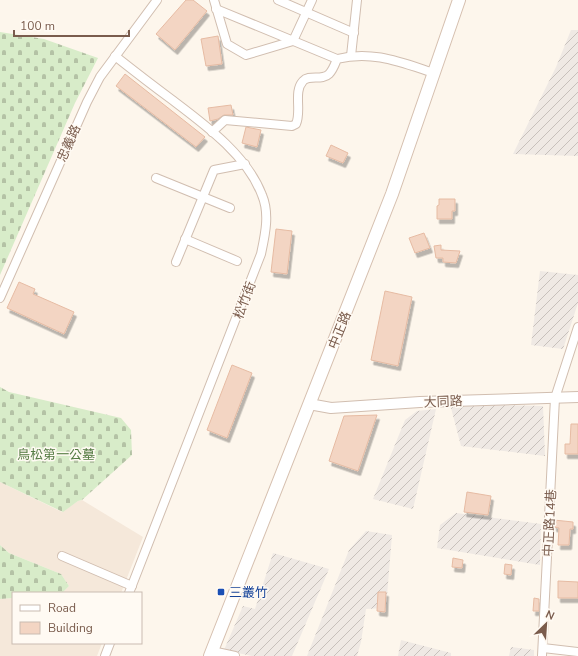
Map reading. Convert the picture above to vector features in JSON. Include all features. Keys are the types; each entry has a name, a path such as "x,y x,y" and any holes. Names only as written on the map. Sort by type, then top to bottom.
{"main road":[{"name":"中正路","path":"211,653 392,194 458,0"}],"street":[{"name":"忠義路","path":"0,298 86,102 100,77 157,0"},
{"path":"214,0 227,44 246,55 293,41 312,0"},
{"path":"278,0 354,33"},
{"path":"351,56 357,0"},
{"path":"216,9 336,59 351,56 382,57 434,73"},
{"name":"松竹街","path":"115,56 212,132 245,164 255,178 263,196 267,224 261,254 131,590"},
{"path":"212,132 225,120 292,126 296,124 299,119 299,88 303,81 307,78 324,77 330,73 336,59"},
{"path":"176,262 214,170 245,164"},
{"path":"156,178 230,208"},
{"path":"185,239 237,261"},
{"name":"中正路14巷","path":"578,327 555,398 542,652 578,652"},
{"name":"大同路","path":"309,404 331,408 420,402 578,397"},
{"path":"62,556 131,590"},
{"path":"105,656 110,644"},
{"path":"211,653 235,656"}],"shaded area":[{"path":"571,30 578,30 578,156 513,154 556,67"},
{"path":"540,271 578,275 578,303 563,349 531,345"},
{"path":"450,404 543,406 545,456 461,446"},
{"path":"436,409 413,509 373,499 405,420 417,411"},
{"path":"0,482 62,512 78,501 82,500 143,537 121,592 63,592 69,586 61,574 9,553 0,545"},
{"path":"456,513 541,524 540,565 437,548 440,525"},
{"path":"366,531 392,535 386,608 366,609 361,642 357,656 307,656 349,550"},
{"path":"273,553 329,569 292,656 252,656 224,650 243,606 255,609"},
{"path":"12,598 12,644 102,644 97,656 0,656 0,599"},
{"path":"401,640 451,653 451,656 398,656"},
{"path":"511,647 534,650 534,656 509,656"}],"green space":[{"path":"0,32 44,39 98,58 75,103 0,275"},
{"name":"鳥松第一公墓","path":"0,387 9,392 121,418 131,430 132,455 82,500 78,501 63,512 0,482"},
{"path":"0,545 9,553 61,574 69,586 63,592 12,592 12,598 0,599"}],"building":[{"path":"186,0 193,0 207,11 175,50 156,34"},
{"path":"218,36 222,64 206,66 201,39"},
{"path":"125,74 205,137 196,147 116,86"},
{"path":"231,105 233,115 224,115 218,119 210,121 208,108"},
{"path":"246,127 261,130 257,147 242,143"},
{"path":"331,145 348,153 343,163 326,156"},
{"path":"439,199 455,199 455,211 452,211 452,219 437,219 437,206 439,205"},
{"path":"276,229 292,231 287,274 271,272"},
{"path":"424,233 430,248 415,253 409,238"},
{"path":"441,245 441,250 460,251 456,263 443,262 443,258 436,258 434,246"},
{"path":"19,282 35,289 33,294 74,312 64,334 7,308"},
{"path":"385,291 412,297 398,366 371,360"},
{"path":"232,365 252,373 227,438 207,430"},
{"path":"377,415 358,471 329,461 344,416"},
{"path":"571,424 578,424 578,454 565,454 565,444 570,444"},
{"path":"467,492 491,496 488,515 464,512"},
{"path":"554,520 573,522 573,529 570,529 569,545 558,545 559,528 554,527"},
{"path":"453,558 463,560 462,568 452,567"},
{"path":"505,564 512,565 511,575 504,574"},
{"path":"558,581 578,582 578,598 558,598"},
{"path":"378,592 386,592 385,612 377,611"},
{"path":"534,598 539,599 539,611 533,611"}],"place":[{"name":"三叢竹","path":"221,592"}]}
